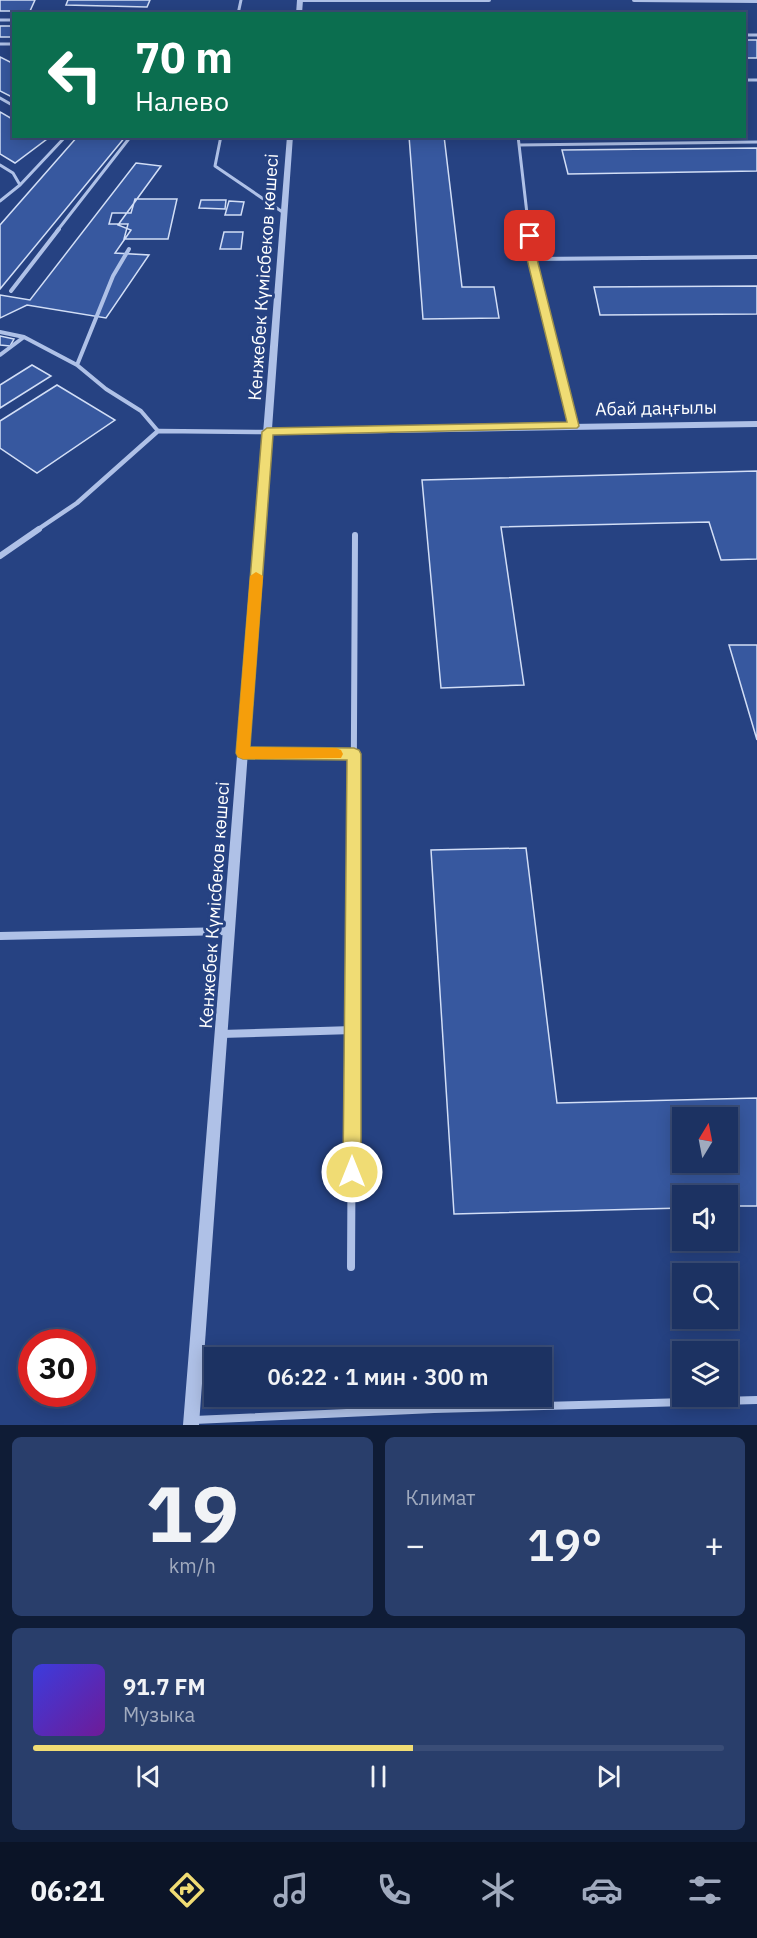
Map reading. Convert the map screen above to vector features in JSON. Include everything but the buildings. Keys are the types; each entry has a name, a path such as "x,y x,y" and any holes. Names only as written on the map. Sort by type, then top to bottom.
{"street":[{"path":"300,0 489,0"},
{"path":"634,0 757,1"},
{"name":"Кенжебек Күмісбеков көшесі","path":"191,1422 290,138"},
{"name":"Абай даңғылы","path":"267,432 757,424"},
{"path":"0,556 77,503 158,431 267,432"},
{"path":"351,1267 355,535"},
{"path":"243,753 354,754"},
{"path":"0,936 229,931"},
{"path":"221,1034 353,1030"},
{"path":"191,1422 434,1409 757,1400"}],"lane":[{"path":"0,201 20,185 64,138"},
{"path":"11,291 129,138"},
{"path":"221,138 215,166 284,213"},
{"path":"518,138 532,259 573,426"},
{"path":"519,146 757,142"},
{"path":"0,165 13,173 20,185"},
{"path":"77,365 112,276 129,249"},
{"path":"532,259 757,257"},
{"path":"0,332 24,337 77,365 106,389 141,411 158,431"},
{"path":"0,355 24,337"}],"slow traffic":[{"path":"256,576 243,753 336,754"}],"route":[{"path":"352,1172 354,754 243,753 267,432 573,426 532,259 530,236"}]}
